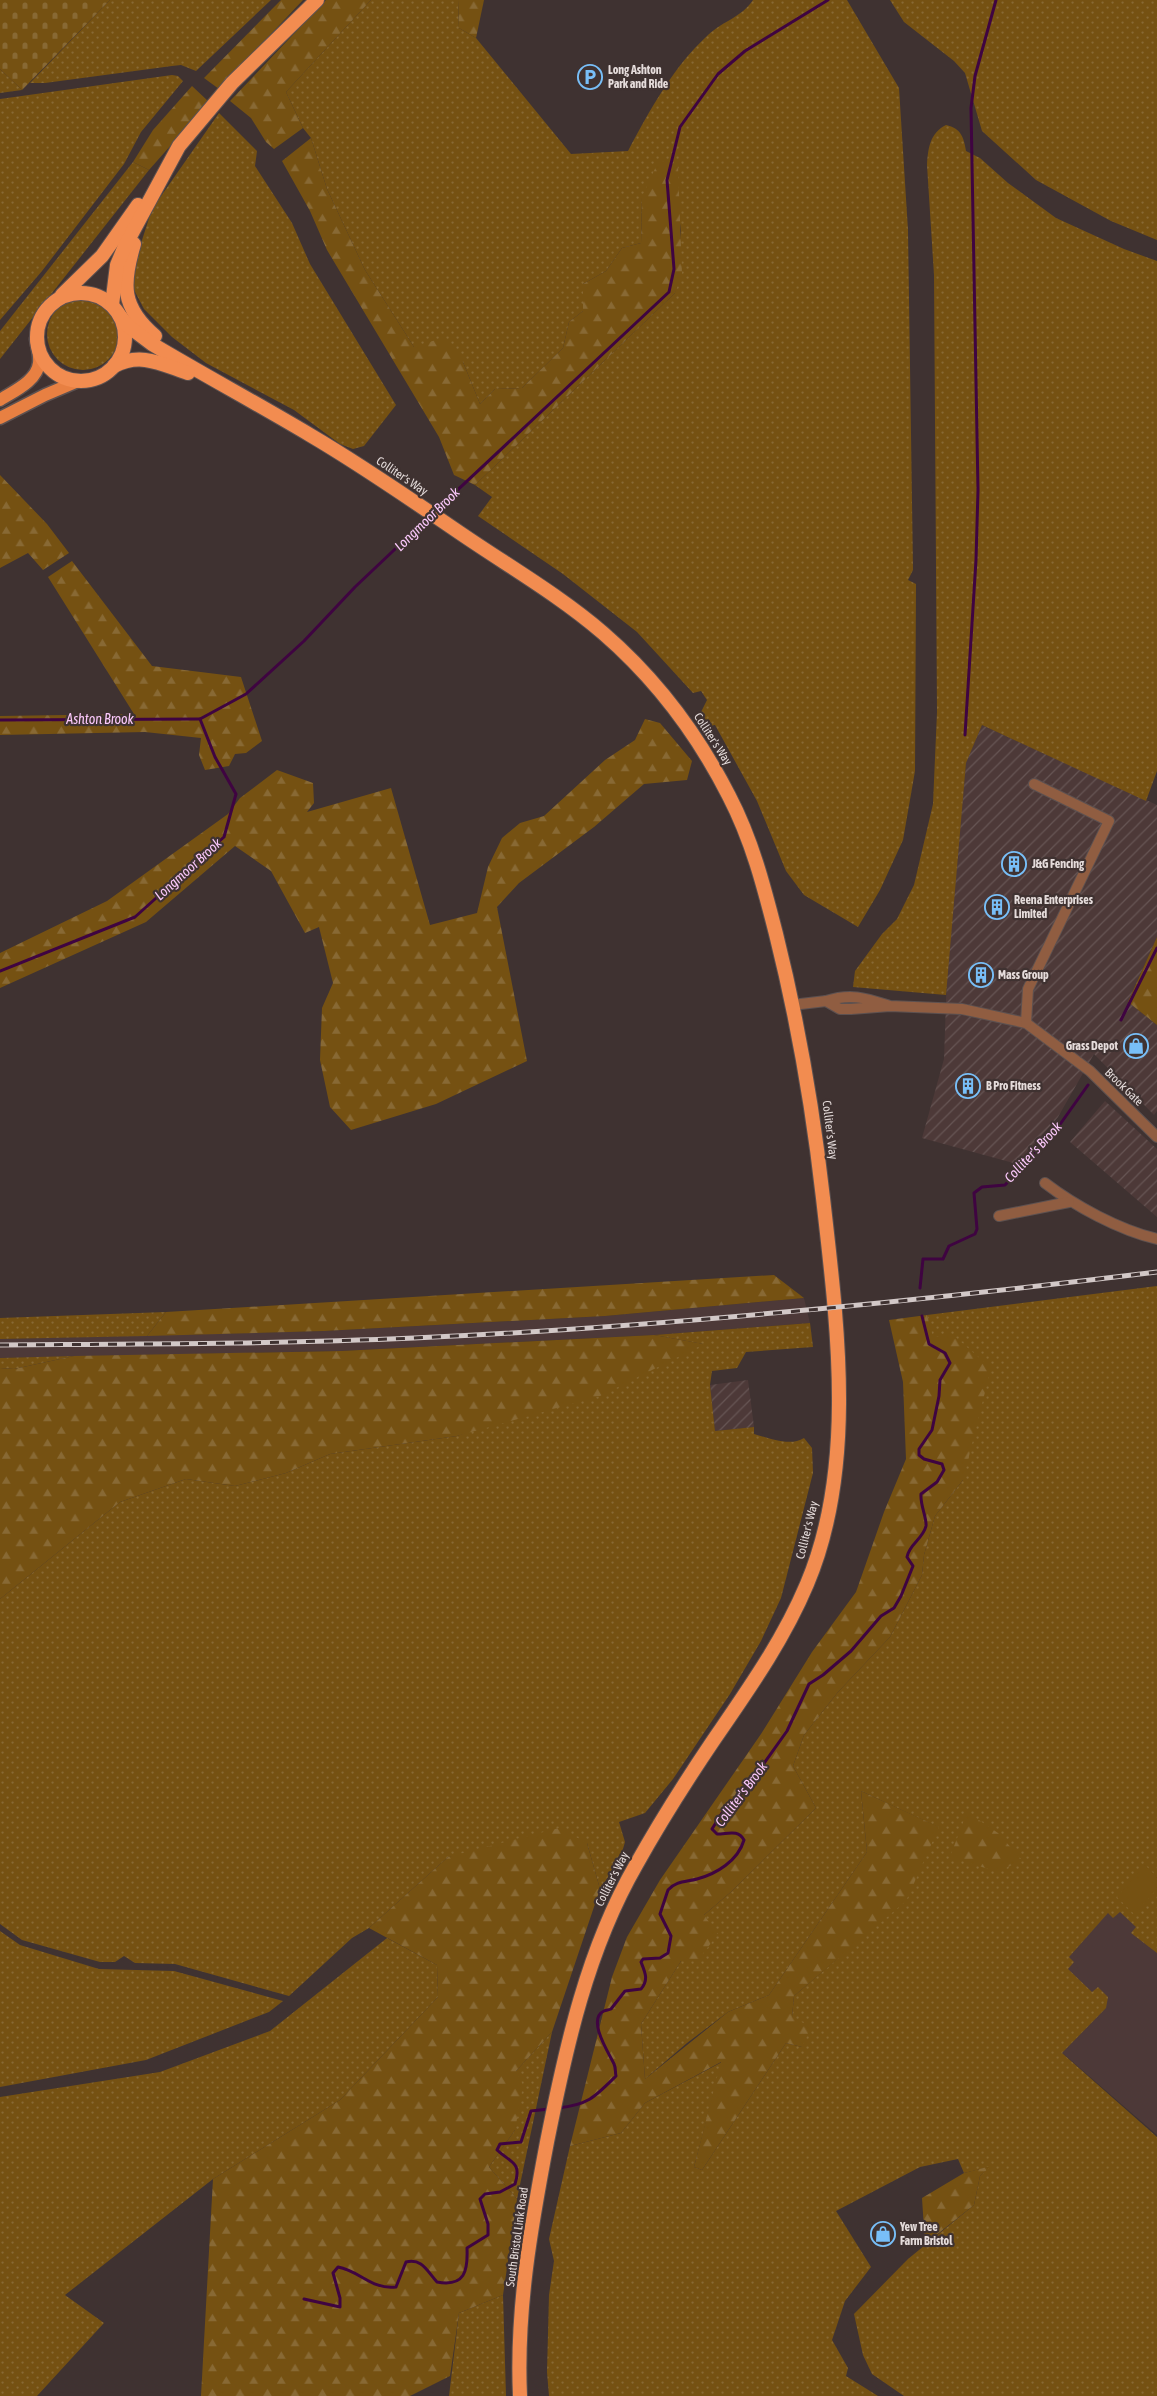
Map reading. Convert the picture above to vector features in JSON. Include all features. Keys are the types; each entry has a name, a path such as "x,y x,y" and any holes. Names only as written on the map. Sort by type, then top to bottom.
{"highway":[{"path":"112,304 117,265 158,182 179,146 211,107 317,0"},
{"path":"60,298 73,293 87,293 100,296 112,304 120,316 125,329 125,342 121,355 114,366 104,375 91,380 78,381 62,377 49,368 40,354 36,339 38,326 42,315 102,256 158,182"},
{"path":"158,182 127,266 125,286 129,306 142,325 213,381"},
{"name":"Colliter's Way","path":"120,316 128,326 152,344 213,381 310,435 417,504 559,599 604,634 657,688 696,738 733,802 762,878 792,1004 813,1111 829,1247 838,1359 840,1426 830,1500 809,1581 781,1636 765,1666 654,1834 619,1898 604,1931 575,2013 558,2084"},
{"name":"Colliter's Way","path":"114,366 127,360 148,360 213,381"},
{"name":"South Bristol Link Road","path":"520,2396 519,2330 533,2217 558,2084"}],"main road":[{"path":"0,400 28,382 35,374 39,363 36,339"},
{"path":"0,418 78,381"}],"street":[{"path":"792,1004 826,1001 840,1009 863,1010 890,1006 962,1009 1026,1023 1028,989 1109,821 1034,784"},
{"name":"Brook Gate","path":"1026,1023 1090,1071 1157,1137"},
{"path":"1044,1183 1070,1202 1127,1229 1157,1239"},
{"path":"999,1216 1070,1202"}],"shaded area":[{"path":"982,725 1157,805 1157,937 1128,1002 1157,1025 1157,1111 1154,1115 1094,1054 1058,1117 1017,1164 922,1138 944,1059 947,973 966,762"},
{"path":"1105,1101 1157,1149 1157,1217 1070,1142"},
{"path":"804,1298 810,1323 654,1335 341,1351 0,1358 0,1339 324,1331 605,1316"},
{"path":"748,1380 754,1427 715,1431 710,1385"},
{"path":"1157,1801 1157,2135 993,1993 1131,1834"}],"green space":[{"path":"0,0 110,0 22,90 0,69"},
{"path":"110,0 271,0 196,71 181,65 45,83 30,83"},
{"path":"281,0 303,0 219,89 204,78"},
{"path":"326,0 371,0 286,92 303,128 274,149 266,142 251,118 230,101"},
{"path":"371,0 458,0 459,28 476,38 571,154 628,151 673,75 695,47 720,26 743,11 753,0 847,0 899,88 908,230 913,570 908,580 916,584 915,771 903,840 880,890 858,927 804,895 786,871 757,801 715,725 709,726 701,712 707,700 701,691 693,693 637,632 563,574 478,516 492,497 475,485 675,293 681,231 678,208 642,197 641,243 622,248 606,271 583,284 583,311 569,322 563,348 522,388 495,389 480,404 463,362 414,347 365,270 327,189 311,138 303,128 286,92"},
{"path":"458,0 484,0 476,38 459,28"},
{"path":"890,0 1157,0 1157,240 1111,221 1036,180 982,131 965,73 954,61 904,22"},
{"path":"0,69 22,90 0,93"},
{"path":"172,75 178,76 183,81 141,132 124,164 42,271 0,320 0,99"},
{"path":"192,86 209,102 149,170 133,162 153,130"},
{"path":"219,113 257,151 255,166 292,223 310,264 396,405 364,446 353,449 340,444 294,410 206,363 172,337 144,309 133,288 134,265 152,209"},
{"path":"946,125 955,128 961,134 966,151 980,158 1008,183 1056,218 1124,249 1157,261 1157,771 1146,801 982,725 966,763 946,995 853,987 855,971 882,934 897,919 914,885 933,804 937,712 934,275 927,165 928,153 933,137 936,132"},
{"path":"311,138 327,189 365,270 414,347 445,337 463,362 480,404 495,389 522,388 563,348 569,322 583,311 583,284 606,271 622,248 641,243 642,197 659,160 678,166 682,274 675,293 475,485 454,475 439,437 327,250 310,211 282,161"},
{"path":"133,162 149,170 0,359 0,331"},
{"path":"83,298 103,304 113,314 119,334 113,354 103,364 83,370 63,364 53,354 47,334 53,314 63,304"},
{"path":"0,475 47,524 69,553 43,570 28,553 0,568"},
{"path":"72,561 152,666 241,677 262,741 246,753 235,754 229,766 205,770 199,755 201,738 145,732 0,735 0,716 134,714 48,577"},
{"path":"645,719 660,723 692,761 687,780 644,784 594,827 519,883 497,907 527,1061 436,1104 351,1130 330,1107 320,1060 322,1008 333,983 319,927 305,933 271,871 235,846 146,922 0,988 0,953 107,901 228,814 240,798 277,770 313,783 314,803 307,812 391,788 430,925 477,913 488,867 502,838 520,823 544,816 605,760 635,740"},
{"path":"1157,937 1157,1025 1128,1002"},
{"path":"774,1275 804,1298 605,1316 324,1331 147,1336 166,1312"},
{"path":"1157,1286 1157,1953 1131,1933 1136,1927 1120,1912 1113,1918 1108,1913 1069,1957 1074,1962 1068,1969 1092,1992 1098,1987 1108,1997 1106,2008 1062,2053 1157,2137 1157,2396 904,2396 872,2374 863,2355 854,2314 908,2259 974,2205 980,2176 989,2167 964,2173 958,2159 920,2167 836,2211 871,2267 845,2301 832,2340 848,2368 846,2376 878,2396 549,2396 547,2372 549,2295 554,2261 549,2239 570,2146 621,2133 645,2103 722,2062 694,2167 702,2170 786,2043 802,2047 792,2017 794,1996 836,1960 938,1827 861,1791 867,1852 769,1995 728,2012 687,2043 645,2079 641,2024 681,1961 704,1915 732,1891 816,1808 793,1766 804,1735 838,1692 890,1637 922,1575 924,1555 935,1516 963,1480 927,1315"},
{"path":"166,1312 147,1336 0,1339 0,1318"},
{"path":"927,1315 933,1337 953,1335 991,1368 963,1480 935,1516 924,1555 922,1575 890,1637 838,1692 804,1735 793,1766 816,1808 732,1891 704,1915 718,1934 698,1960 681,1961 641,2024 645,2079 728,2012 769,1995 867,1852 861,1791 939,1827 906,1901 794,1996 792,2017 811,2027 802,2047 786,2043 702,2170 694,2167 721,2062 645,2103 621,2133 570,2146 612,1977 627,1937 660,1880 761,1734 812,1652 856,1592 884,1512 906,1459 903,1382 889,1320"},
{"path":"810,1323 813,1347 746,1352 737,1368 712,1371 710,1385 715,1431 754,1427 754,1434 779,1441 792,1442 804,1438 812,1448 813,1473 781,1598 761,1641 730,1694 673,1779 645,1813 619,1822 625,1842 620,1859 600,1889 587,1843 448,1857 369,1928 352,1938 289,1996 175,1964 135,1963 124,1956 115,1962 100,1962 22,1940 0,1924 0,1599 120,1502 186,1479 235,1486 286,1473 330,1454 457,1436 703,1344 654,1335"},
{"path":"654,1335 704,1344 600,1396 457,1436 330,1454 286,1473 235,1486 186,1479 120,1502 0,1599 0,1368 14,1369 74,1356 341,1351"},
{"path":"74,1356 14,1369 0,1368 0,1358"},
{"path":"967,1812 998,1833 1022,1860 998,1872 950,1857"},
{"path":"559,1828 587,1843 600,1889 552,2032 516,2071 523,2085 515,2130 489,2167 517,2199 503,2295 459,2313 450,2376 410,2396 201,2396 213,2179 340,2100 438,1997 437,1965 369,1928 448,1857"},
{"path":"1145,1865 1157,1877 1157,1889 1134,1914 1117,1897"},
{"path":"0,1931 20,1945 99,1969 174,1971 283,2001 269,2012 146,2060 0,2087"},
{"path":"387,1938 437,1965 438,1997 340,2100 213,2179 65,2295 104,2323 37,2396 0,2396 0,2097 160,2072 270,2031"},
{"path":"552,2032 517,2199 489,2167 515,2130 516,2071"},
{"path":"991,2166 980,2176 974,2205 925,2244 922,2198 964,2173"},
{"path":"503,2295 506,2396 449,2396 459,2313"}],"waterway":[{"name":"Longmoor Brook","path":"434,512 669,292 674,269 667,180 680,127 718,74 745,51 828,0"},
{"path":"965,735 976,560 978,490 971,108 975,76 996,0"},
{"name":"Longmoor Brook","path":"0,971 135,917 224,837 236,794 215,757 200,719 246,694 304,641 355,587 430,516"},
{"name":"Ashton Brook","path":"0,720 200,719"},
{"name":"Colliter's Brook","path":"1121,1020 1157,948"},
{"name":"Colliter's Brook","path":"920,1288 923,1259 943,1259 949,1246 975,1234 977,1229 974,1193 982,1187 1005,1185 1056,1130 1088,1085"},
{"name":"Colliter's Brook","path":"558,2108 577,2105 590,2099 616,2076 615,2066 604,2045 597,2021 599,2015 611,2009 625,1991 641,1989 646,1979 641,1962 643,1959 660,1958 668,1953 671,1936 660,1914 668,1890 678,1883 712,1874 725,1866 737,1854 744,1840 742,1837 736,1833 717,1834 712,1829 722,1813 745,1790 787,1731 809,1684 823,1675 851,1651 881,1616 894,1608 901,1596 913,1566 907,1557 908,1552 926,1526 921,1494 937,1482 944,1470 942,1464 924,1459 919,1455 919,1449 932,1430 939,1396 940,1380 950,1363 945,1353 929,1344 922,1316"},
{"name":"Colliter's Brook","path":"304,2299 340,2307 340,2298 333,2273 338,2267 353,2272 380,2286 388,2287 396,2287 406,2262 412,2261 424,2266 437,2282 446,2283 459,2280 463,2276 467,2264 467,2248 488,2235 488,2224 480,2199 485,2194 500,2192 515,2184 517,2177 516,2167 497,2150 500,2144 521,2142 531,2111 549,2109"}],"railway":[{"path":"0,1345 310,1341 507,1333 786,1312 1157,1272"}],"place":[{"name":"Long Ashton Park and Ride","path":"590,77"},
{"name":"J&G Fencing","path":"1014,864"},
{"name":"Reena Enterprises Limited","path":"997,907"},
{"name":"Mass Group","path":"981,975"},
{"name":"Grass Depot","path":"1136,1046"},
{"name":"B Pro Fitness","path":"968,1086"},
{"name":"Yew Tree Farm Bristol","path":"883,2234"}]}
